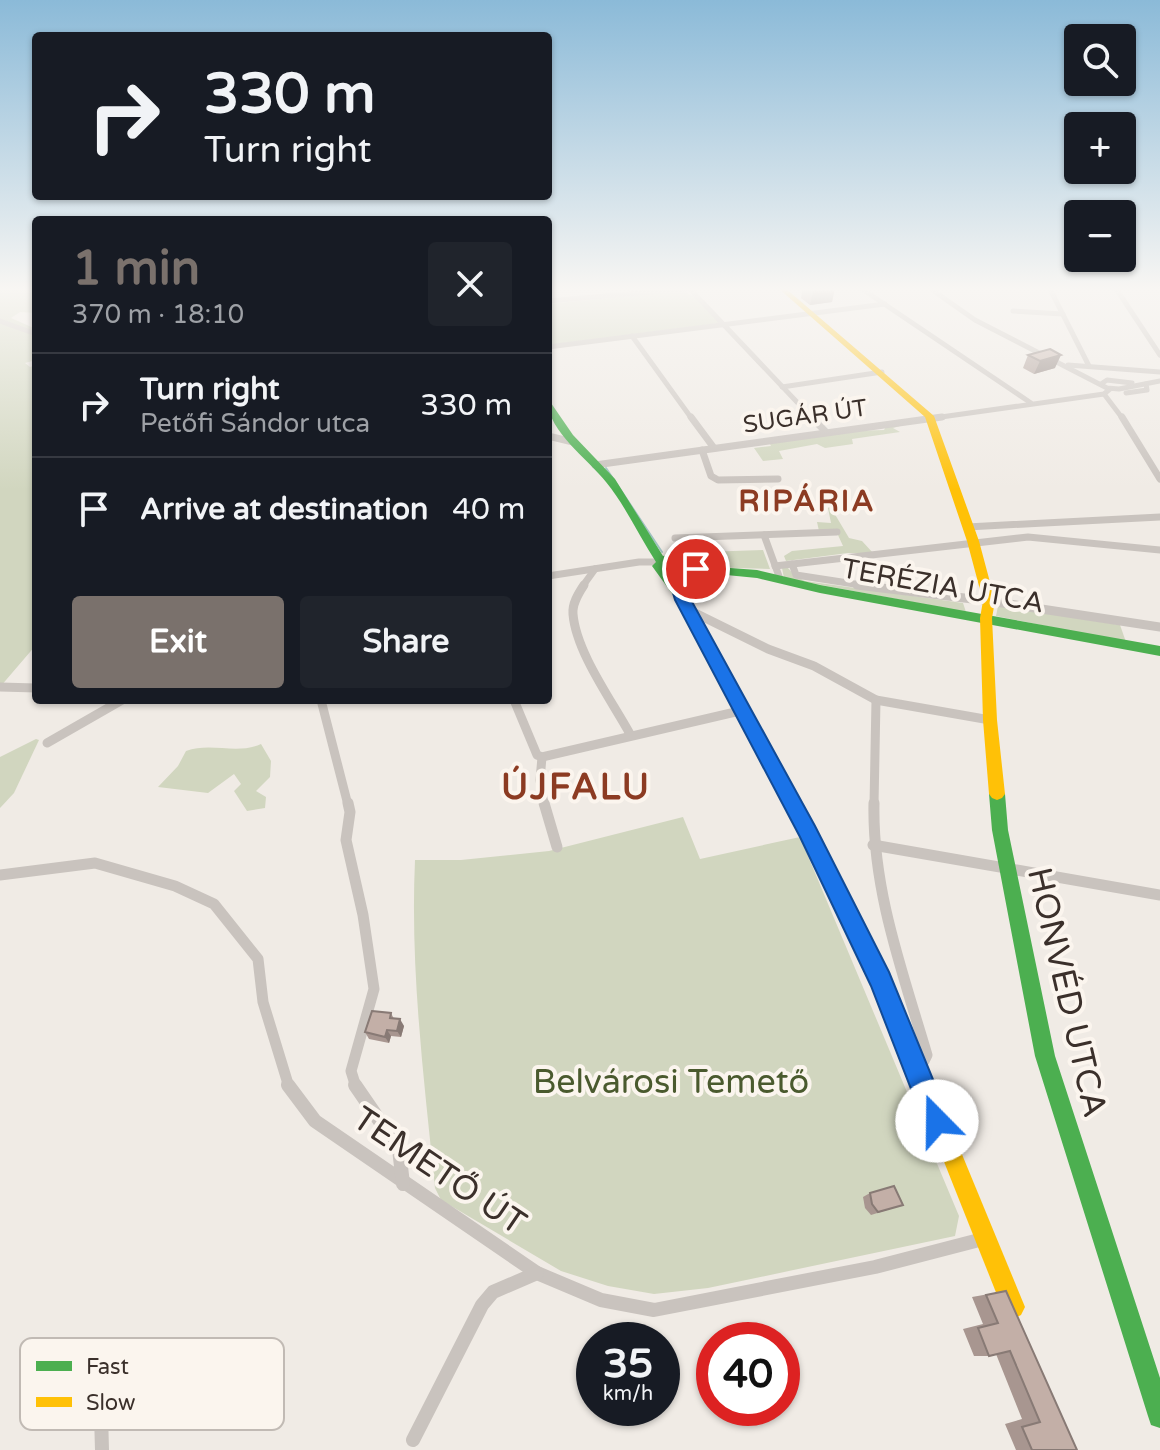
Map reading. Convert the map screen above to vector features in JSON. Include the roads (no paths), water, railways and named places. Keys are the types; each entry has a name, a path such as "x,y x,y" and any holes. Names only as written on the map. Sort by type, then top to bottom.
{"street":[{"path":"646,355 714,448"},
{"path":"752,355 825,431"},
{"path":"861,355 929,416 970,534 989,601"},
{"path":"960,355 1031,403"},
{"path":"1044,355 1104,387 1160,479"},
{"path":"1083,355 1089,366"},
{"path":"1062,364 1160,372"},
{"path":"782,387 882,372"},
{"path":"1114,381 1121,391"},
{"name":"SUGÁR ÚT","path":"595,465 1031,403 1104,387 1114,381 1145,384 1147,390 1121,391 1104,387"},
{"path":"1145,384 1160,381"},
{"path":"552,411 573,442 611,481 669,568 673,589 687,605 744,710 880,980 1020,1324"},
{"path":"552,437 573,442"},
{"name":"SUGÁR ÚT","path":"702,450 711,476 718,480 778,479"},
{"path":"764,535 778,573 792,564 970,534 1061,523 1160,517"},
{"path":"1061,523 1071,539"},
{"path":"675,538 837,532"},
{"path":"970,534 1071,539 1160,550"},
{"name":"TERÉZIA UTCA","path":"792,564 796,575 801,578 989,601 1160,627"},
{"path":"552,575 595,569 669,568"},
{"name":"TERÉZIA UTCA","path":"669,568 778,573 820,589 1160,651"},
{"path":"595,569 576,599 573,614 580,635 630,734"},
{"name":"HONVÉD UTCA","path":"989,601 986,618 990,720 1000,830 1045,1056 1160,1416"},
{"path":"687,605 768,649 814,666 876,700 990,720"},
{"path":"0,687 32,688"},
{"path":"876,700 873,845 882,896 927,1055 924,1061 914,1064"},
{"path":"47,743 115,704"},
{"path":"322,704 350,812 346,840 363,915 374,989 351,1071 356,1087 399,1149 403,1184"},
{"path":"516,704 537,755 542,757 630,734 744,710"},
{"path":"542,757 540,771 545,809 557,847"},
{"path":"873,845 1160,895"},
{"name":"TEMETŐ ÚT","path":"0,875 95,863 175,886 214,904 258,959 263,1002 282,1073 290,1090 315,1121 537,1273 601,1300 654,1310 875,1267 983,1239"},
{"path":"413,1440 482,1305 493,1292 537,1273"},
{"path":"101,1430 102,1450"}],"waterway":[{"path":"606,468 662,552"}],"district":[{"name":"RIPÁRIA","path":"807,501"},
{"name":"ÚJFALU","path":"576,786"}],"park label":[{"name":"Belvárosi Temető","path":"671,1081"}]}
